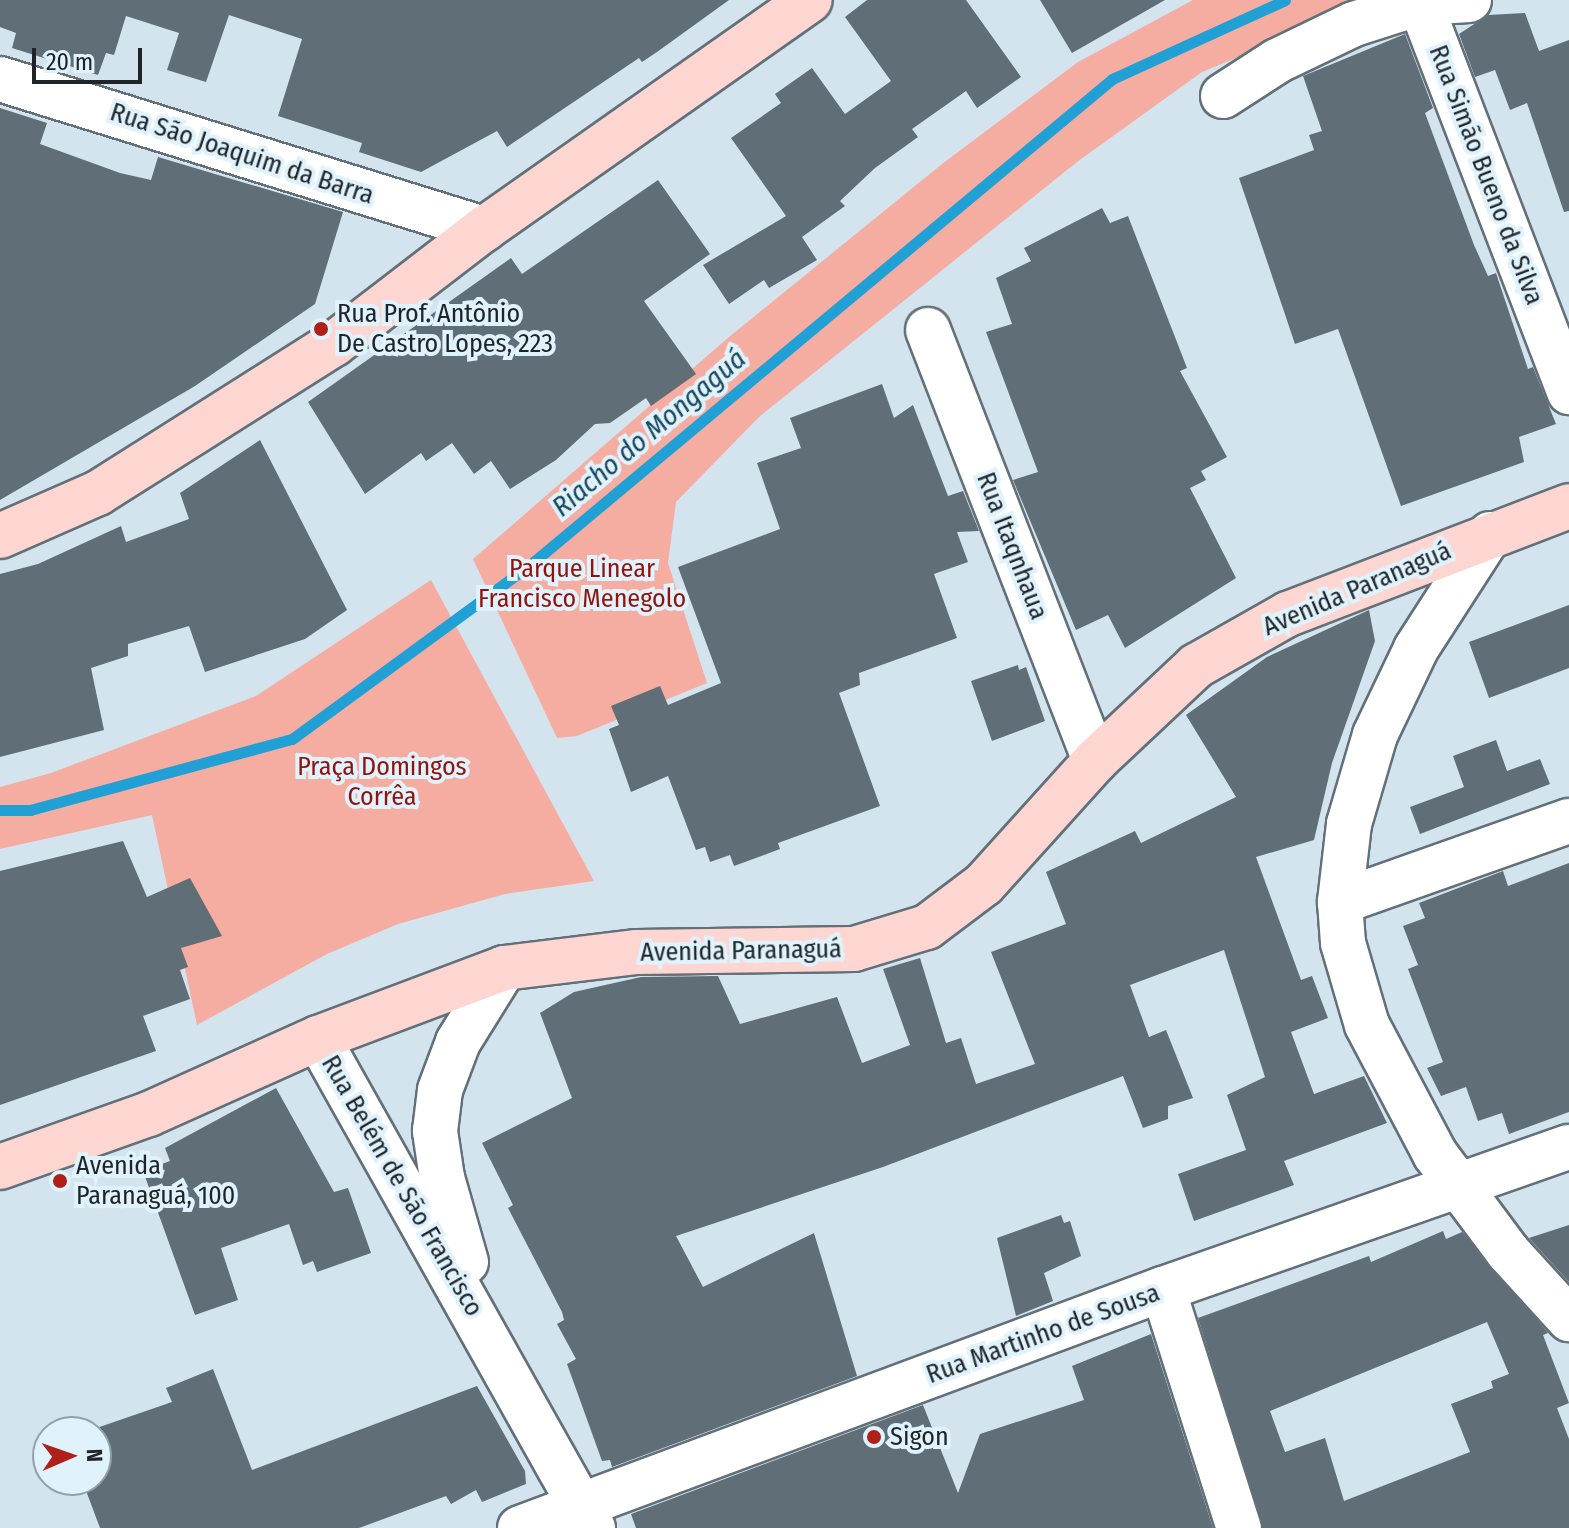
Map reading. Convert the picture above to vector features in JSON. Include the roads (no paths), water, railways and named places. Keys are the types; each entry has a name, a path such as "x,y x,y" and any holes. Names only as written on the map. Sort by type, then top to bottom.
{"main road":[{"path":"0,536 98,493 183,443 366,323 484,229 810,0"},
{"name":"Avenida Paranaguá","path":"0,1167 149,1114 318,1038 504,968 637,952 854,949 927,927 984,884 1095,761 1196,666 1288,614 1569,506"}],"street":[{"path":"1223,96 1277,61 1354,24 1420,3 1469,0"},
{"name":"Rua Simão Bueno da Silva","path":"1420,3 1569,392"},
{"name":"Rua São Joaquim da Barra","path":"0,79 484,229"},
{"name":"Rua Itaqnhaua","path":"928,330 1095,761"},
{"path":"1490,534 1416,649 1375,735 1349,824 1340,902 1343,943 1367,1025 1435,1154 1508,1252 1569,1319"},
{"path":"1340,902 1569,821"},
{"name":"Rua Belém de São Francisco","path":"486,1334 442,1178 435,1131 440,1090 458,1042 504,968"},
{"name":"Rua Belém de São Francisco","path":"318,1038 587,1517"},
{"name":"Rua Martinho de Sousa","path":"520,1528 587,1517 1163,1289 1569,1147"},
{"path":"1163,1289 1239,1528"}],"waterway":[{"name":"Riacho do Mongaguá","path":"0,810 30,810 292,739 531,564 1112,79 1285,0"}],"place":[{"name":"Rua Prof. Antônio De Castro Lopes, 223","path":"321,329"},
{"name":"Avenida Paranaguá, 100","path":"60,1181"},
{"name":"Sigon","path":"874,1437"}],"park label":[{"name":"Parque Linear Francisco Menegolo","path":"582,584"},
{"name":"Praça Domingos Corrêa","path":"382,782"}]}
